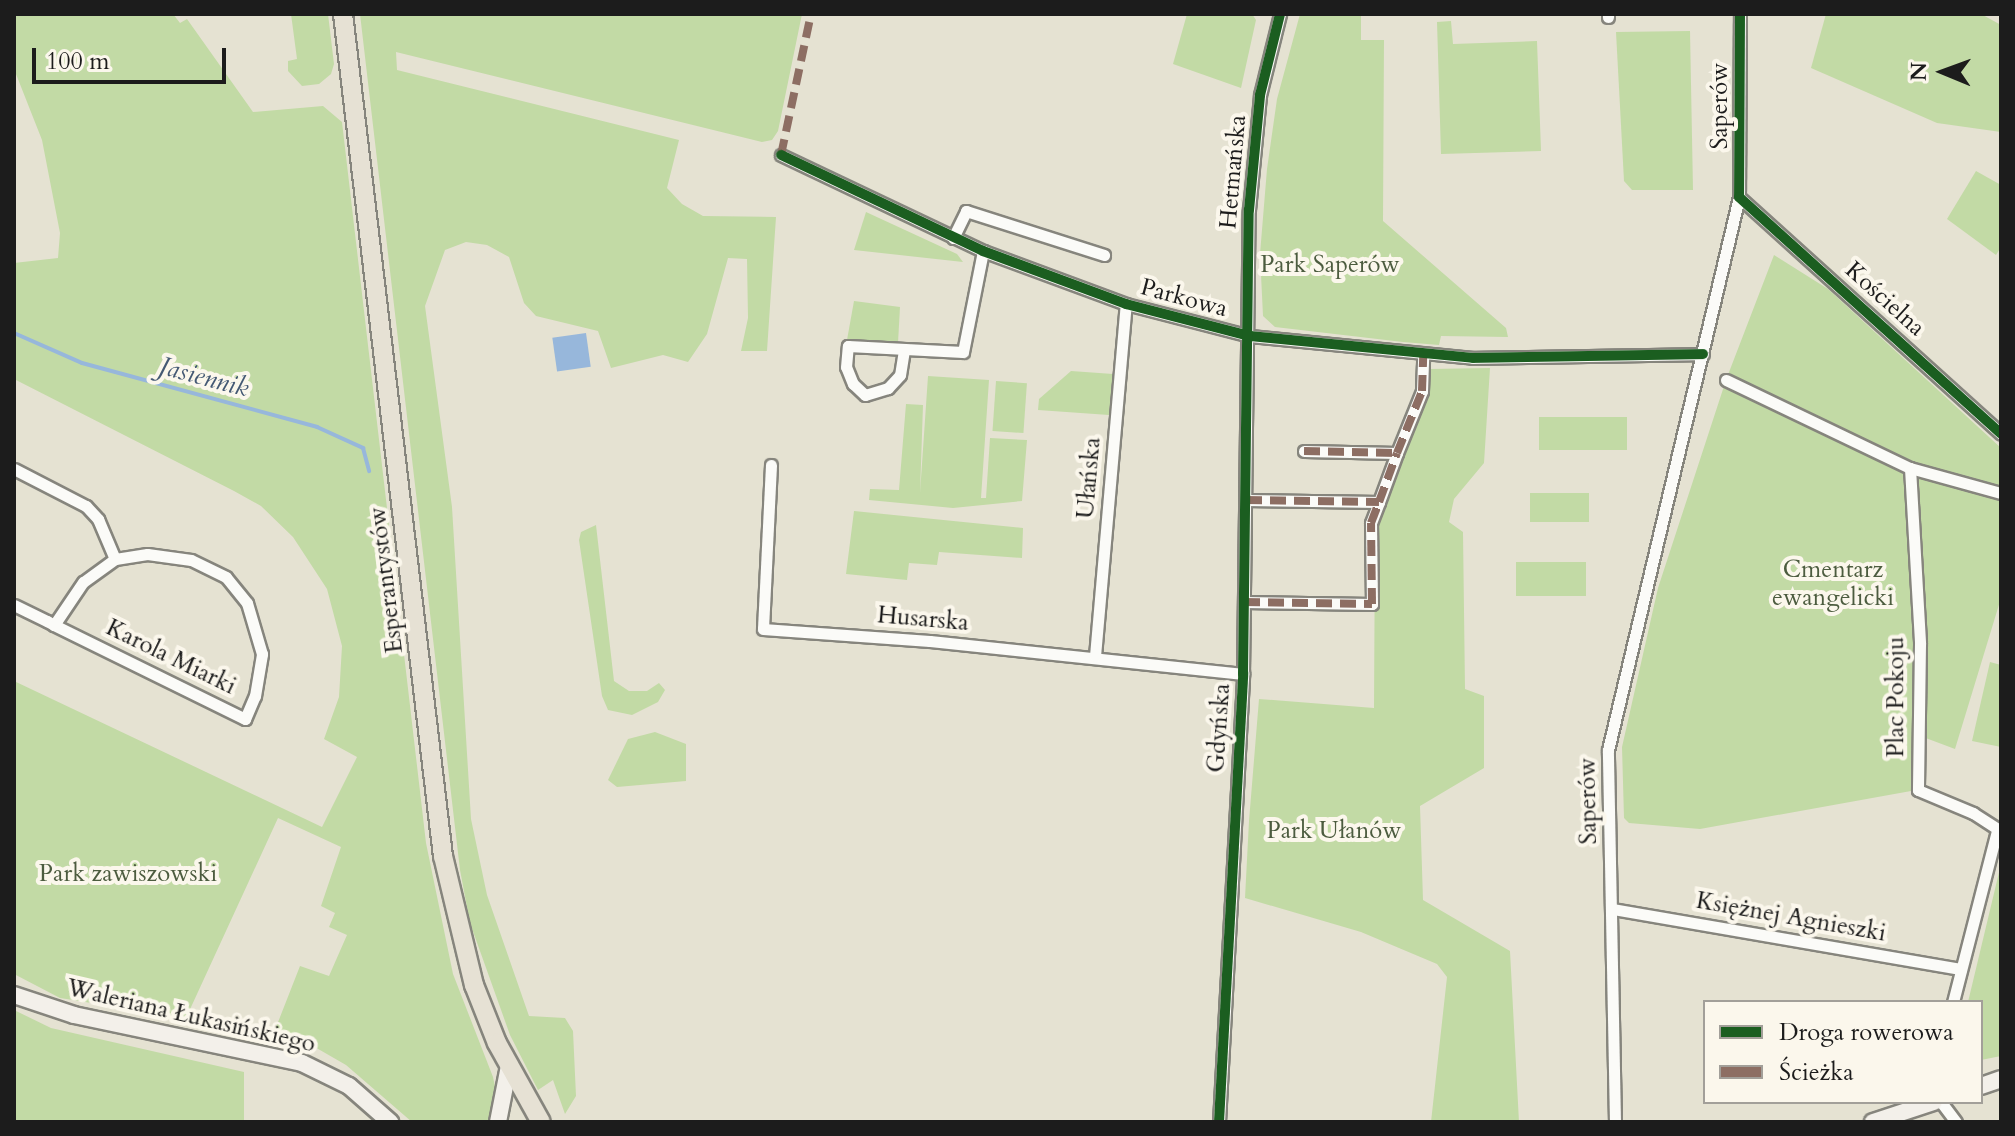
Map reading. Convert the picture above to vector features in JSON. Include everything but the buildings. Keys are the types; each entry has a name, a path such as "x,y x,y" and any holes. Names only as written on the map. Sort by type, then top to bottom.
{"main road":[{"name":"Esperantystów","path":"343,14 443,856 465,957 509,1066 541,1122"}],"street":[{"name":"Hetmańska","path":"1250,336 1247,248 1252,152 1280,14"},
{"name":"Saperów","path":"1615,1122 1608,750 1739,197 1740,14"},
{"name":"Parkowa","path":"781,155 983,251 1126,304 1250,336 1423,355 1703,354"},
{"name":"Kościelna","path":"1739,197 2001,434"},
{"path":"953,238 966,211 1104,255"},
{"path":"904,350 900,375 888,388 865,395 853,384 846,367 848,346 963,352 983,251"},
{"name":"Ułańska","path":"1095,656 1126,304"},
{"name":"Gdyńska","path":"1219,1122 1243,674 1250,336"},
{"path":"1244,602 1372,604 1371,523 1422,391 1423,355"},
{"path":"1726,380 1910,468 2001,493"},
{"path":"1304,451 1397,453"},
{"name":"Husarska","path":"771,465 763,629 1095,656 1243,674"},
{"name":"Plac Pokoju","path":"1910,468 1920,644 1918,790 1973,813 1999,831"},
{"path":"14,469 86,506 98,519 115,559 83,582 54,625"},
{"path":"1246,500 1379,502"},
{"name":"Karola Miarki","path":"14,605 245,719 262,654 247,603 233,586 214,571 172,555 115,559"},
{"path":"1953,1000 1999,831"},
{"name":"Księżnej Agnieszki","path":"1613,909 1961,969"},
{"name":"Waleriana Łukasińskiego","path":"14,995 74,1015 302,1063 349,1086 390,1122"},
{"path":"498,1122 509,1066"},
{"path":"1873,1122 1928,1104"},
{"path":"1942,1104 1956,1122"}],"green space":[{"name":"Park zawiszowski","path":"14,14 173,14 180,23 187,19 253,112 323,106 342,122 426,843 453,974 493,1077 497,1096 488,1122 412,1122 346,1065 313,1046 273,1035 300,966 329,976 347,935 329,927 335,913 321,906 341,847 278,818 186,1018 60,998 14,974 14,681 322,827 357,757 324,739 339,697 342,646 327,589 293,537 261,506 14,379 14,263 58,258 60,233 42,140 14,69"},
{"path":"291,14 328,14 334,64 331,74 319,84 302,86 288,71 288,61 297,59"},
{"path":"360,14 802,14 778,131 772,140 762,142 396,52 397,70 679,140 667,188 682,204 703,216 776,217 767,351 741,351 748,318 747,259 728,258 707,334 688,362 663,355 611,368 598,331 536,316 524,303 509,257 487,245 466,242 445,250 425,306 452,507 471,819 487,895 529,1016 565,1018 573,1031 576,1096 565,1114 553,1080 538,1090 510,1035 470,923 460,870"},
{"path":"1187,14 1252,14 1256,20 1241,88 1173,64"},
{"name":"Park Saperów","path":"1300,14 1361,14 1361,40 1384,40 1383,221 1506,328 1508,337 1441,336 1439,345 1403,342 1275,327 1263,316 1260,254 1267,169 1277,99"},
{"path":"1826,14 1981,14 2001,25 2001,132 1937,123 1811,68"},
{"path":"1451,21 1453,44 1537,41 1541,151 1441,154 1437,22"},
{"path":"1690,31 1693,190 1632,190 1624,181 1616,32"},
{"path":"1976,171 2001,185 2001,247 1996,255 1947,219"},
{"path":"866,212 957,254 963,262 854,250"},
{"name":"Cmentarz ewangelicki","path":"1774,255 1828,289 2001,448 2001,598 1955,749 1923,737 1911,791 1700,829 1629,823 1624,818 1622,747 1658,588 1726,380"},
{"path":"854,301 900,307 898,343 847,340"},
{"name":"Park Ułanów","path":"1490,368 1484,463 1454,499 1449,522 1463,532 1465,689 1484,696 1484,768 1420,806 1423,900 1510,951 1519,1122 1431,1122 1447,977 1437,964 1361,932 1245,898 1249,821 1259,699 1374,708 1375,529 1427,389 1429,369"},
{"path":"1071,371 1113,374 1109,415 1038,410 1039,399"},
{"path":"928,376 989,380 981,498 986,498 990,438 1027,440 1022,501 953,508 869,500 870,489 899,490 906,404 923,405 920,493"},
{"path":"996,381 1027,383 1023,433 993,431"},
{"path":"1539,417 1627,417 1627,450 1539,450"},
{"path":"1530,493 1589,493 1589,522 1530,522"},
{"path":"854,511 1023,528 1022,558 939,552 937,565 909,563 907,580 846,574"},
{"path":"596,525 614,681 629,691 647,691 659,683 665,690 658,702 632,715 608,710 602,696 579,540 581,532"},
{"path":"1516,562 1586,562 1586,596 1516,596"},
{"path":"1990,662 2001,665 2001,747 1972,741"},
{"path":"655,732 686,744 686,781 617,787 608,780 628,739"},
{"path":"2001,864 2001,1056 1983,1060 1983,1000 1968,1000"},
{"path":"14,1010 51,1028 244,1072 244,1122 14,1122"}],"water":[{"path":"586,333 591,367 557,371 552,338"}],"waterway":[{"name":"Jasiennik","path":"14,333 82,363 317,427 363,448 369,471"}],"marked path":[{"path":"781,155 811,14"},
{"path":"1304,451 1397,453 1422,391 1423,355"},
{"path":"1246,500 1379,502 1397,453"},
{"path":"1244,602 1372,604 1371,523 1379,502"}],"cycle path":[{"path":"1219,1122 1243,674 1249,210 1260,95 1280,14"},
{"path":"1740,14 1739,197 2001,434"},
{"path":"781,155 983,251 1126,304 1250,336 1473,358 1703,354"}]}
